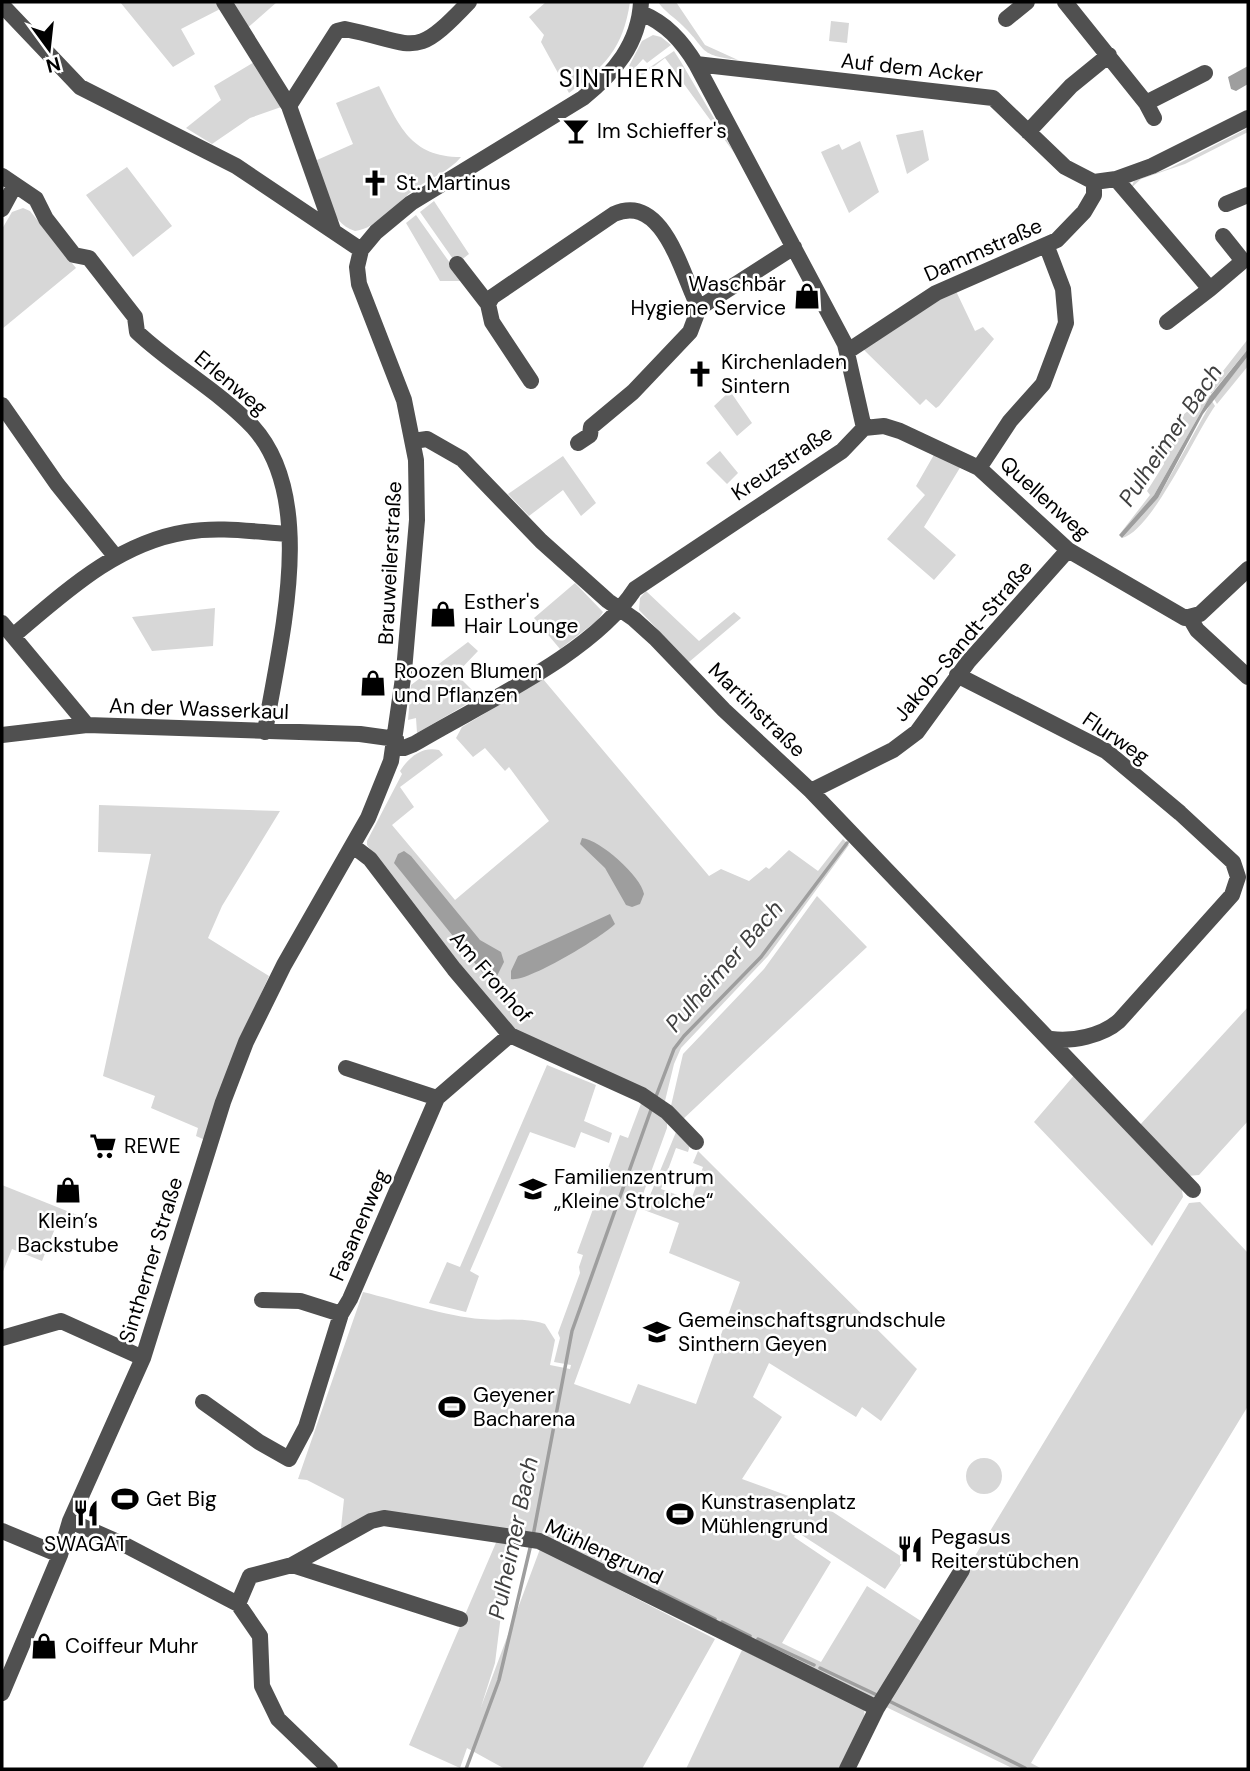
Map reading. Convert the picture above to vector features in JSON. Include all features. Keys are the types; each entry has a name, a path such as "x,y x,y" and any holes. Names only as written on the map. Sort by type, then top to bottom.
{"street":[{"path":"223,2 289,106 333,230"},
{"path":"289,106 337,31 354,31 401,44 423,43 438,34 469,2"},
{"path":"1006,19 1027,2"},
{"path":"1065,2 1146,103 1154,118"},
{"path":"2,5 80,87 236,166 361,250 376,232 411,203 583,98 607,79 627,51 641,7"},
{"name":"Kreuzstraße","path":"395,743 404,748 414,744 554,661 622,610 635,589 842,451 864,428 848,351 794,247 696,64 680,40 641,7"},
{"path":"1028,132 1071,86 1109,55"},
{"name":"Auf dem Acker","path":"696,64 993,98 1065,167 1094,182"},
{"path":"1146,103 1205,73"},
{"path":"1094,182 1116,179 1173,157 1248,118"},
{"path":"1116,179 1210,289"},
{"path":"2,209 8,181"},
{"name":"Erlenweg","path":"8,181 36,199 46,219 74,255 89,258 135,317 137,332 244,418 263,440 282,475 289,534 285,601 265,732"},
{"name":"Dammstraße","path":"848,351 936,293 983,270 1047,247 1084,212 1094,195 1094,182"},
{"path":"1226,204 1248,195"},
{"path":"488,304 492,297 614,214 630,209 645,213 658,223 699,308"},
{"path":"1167,322 1246,264 1223,236"},
{"path":"578,443 590,435 591,428 633,392 690,332 699,308 794,247"},
{"path":"979,468 1010,421 1044,384 1066,323 1063,289 1047,247"},
{"name":"Brauweilerstraße","path":"353,846 382,789 395,743 417,520 413,441 397,380 359,284 357,267 361,250"},
{"path":"457,264 488,304 492,322 531,381"},
{"path":"2,405 41,463 115,556"},
{"name":"Quellenweg","path":"864,428 884,426 900,431 979,468 1068,550 1172,612 1190,618 1197,630 1248,677"},
{"name":"Martinstraße","path":"413,441 427,439 462,459 541,541 608,601 622,610 811,791 1193,1190"},
{"path":"87,725 7,630 115,556 150,541 187,532 289,534"},
{"name":"Jakob-Sandt-Straße","path":"811,791 905,743 923,726 957,675 1068,550"},
{"path":"1190,618 1199,614 1248,569"},
{"name":"Flurweg","path":"957,675 1106,751 1173,806 1239,869"},
{"name":"An der Wasserkaul","path":"2,735 87,725 360,734 395,743"},
{"name":"Am Fronhof","path":"353,846 370,859 510,1035 642,1095 663,1110 696,1142"},
{"name":"Sintherner Straße","path":"2,1693 60,1555 70,1521 143,1358 223,1102 246,1042 278,977 353,846"},
{"path":"1056,1044 1104,1031 1119,1021 1232,895 1239,869"},
{"name":"Fasanenweg","path":"203,1402 260,1443 289,1459 306,1427 341,1314 350,1300 437,1098 510,1035"},
{"path":"346,1068 437,1098"},
{"path":"262,1300 300,1301 341,1314"},
{"path":"2,1338 61,1321 143,1358"},
{"name":"Mühlengrund","path":"238,1604 250,1576 292,1565 371,1521 384,1518 532,1540 877,1708"},
{"path":"70,1521 125,1545 238,1604 260,1636 262,1686 278,1719 326,1768"},
{"path":"2,1531 60,1555"},
{"path":"292,1565 460,1619"},
{"path":"847,1769 877,1708 962,1570"}],"shaded area":[{"path":"120,2 220,2 224,7 181,29 195,54 173,67"},
{"path":"227,2 277,2 245,30"},
{"path":"546,2 630,2 623,32 610,55 593,74 569,93 541,42 544,35 529,17"},
{"path":"658,2 676,2 705,45 738,60 709,53"},
{"path":"831,21 849,23 847,43 829,41"},
{"path":"653,35 661,37 671,45 647,63 643,59 633,70 629,66 642,41"},
{"path":"674,51 735,154 665,58 635,81 634,78"},
{"path":"256,61 284,106 250,118 212,144 186,128 221,100 214,86"},
{"path":"1248,66 1248,84 1236,91 1231,89 1228,77"},
{"path":"379,86 400,126 418,145 444,156 461,157 446,170 415,189 379,220 355,231 338,220 328,202 317,160 353,144 336,103"},
{"path":"1248,128 1248,132 1185,164 1141,179 1131,188 1134,181 1170,168"},
{"path":"923,130 929,160 907,174 896,135"},
{"path":"860,141 879,192 849,213 821,152 839,144 842,150"},
{"path":"127,167 172,226 133,257 86,195"},
{"path":"434,201 469,254 460,261 453,259 420,212"},
{"path":"23,208 30,211 76,268 2,329 2,229 12,212"},
{"path":"416,215 450,263 468,281 440,281 406,223"},
{"path":"955,289 975,331 983,327 994,339 939,406 936,408 926,399 920,405 863,349"},
{"path":"1248,339 1248,349 1211,394 1209,389"},
{"path":"1248,349 1248,356 1203,414 1158,498 1122,538 1119,535 1154,495 1210,396"},
{"path":"1248,356 1248,366 1217,404 1214,399"},
{"path":"730,391 752,423 737,436 714,406"},
{"path":"1208,394 1210,396 1154,495 1119,535 1150,495 1147,491 1164,464 1161,443 1182,416"},
{"path":"1212,401 1215,406 1159,501 1134,531 1122,538 1158,498"},
{"path":"720,451 738,473 727,484 706,463"},
{"path":"935,453 961,466 924,527 956,555 934,580 887,539 925,495 916,486"},
{"path":"563,456 596,503 581,516 563,490 529,516 508,494"},
{"path":"575,583 603,612 598,620 560,649 534,618"},
{"path":"646,591 699,641 734,612 741,618 689,662 639,610 640,598"},
{"path":"215,608 213,646 152,651 132,617"},
{"path":"468,642 478,651 456,674 479,697 417,733 416,718 408,720 411,685"},
{"path":"543,679 709,876 721,869 749,881 766,867 769,869 789,850 818,871 843,839 849,845 768,956 681,1048 674,1064 664,1105 522,1036 477,990 367,845 402,774 400,771 412,757 433,749 439,750 443,755 400,787 414,807 392,825 455,900 549,821 509,767 505,771 485,748 473,757 456,738 462,727"},
{"path":"99,805 280,811 222,906 208,938 269,976 236,1049 205,1140 196,1136 198,1128 151,1108 155,1096 103,1076 151,854 98,852"},
{"path":"582,838 609,852 636,878 644,894 640,904 632,907 626,905 605,868 580,844"},
{"path":"404,851 480,940 501,952 504,962 496,978 482,972 394,863 398,854"},
{"path":"817,896 867,947 681,1121 670,1110 683,1054 764,969"},
{"path":"610,914 615,924 596,939 548,967 511,979 511,971 518,956"},
{"path":"1248,1007 1248,1121 1199,1175 1187,1176 1139,1126"},
{"path":"547,1065 596,1085 584,1121 612,1133 609,1143 581,1132 575,1148 530,1132 470,1271 479,1276 466,1312 429,1303 447,1262 460,1267"},
{"path":"1076,1073 1181,1183 1183,1197 1152,1246 1034,1122"},
{"path":"642,1101 667,1121 667,1128 574,1384 630,1404 638,1384 696,1404 740,1282 669,1253 679,1223 644,1210 676,1132 690,1145 688,1152 676,1148 661,1189 691,1200 703,1167 693,1163 698,1151 917,1369 881,1421 862,1407 856,1417 769,1363 753,1397 782,1417 742,1479 813,1505 816,1501 905,1559 885,1589 797,1532 794,1537 831,1562 782,1643 821,1662 867,1586 924,1623 876,1702 542,1534 378,1514 341,1528 344,1499 307,1480 298,1479 363,1292 468,1318 521,1320 545,1324 555,1340 550,1365 570,1369 571,1365 554,1362 560,1338 558,1333 580,1273 583,1255 577,1253 620,1135 628,1138"},
{"path":"2,1185 92,1221 90,1228 60,1216 42,1261 12,1249 2,1274"},
{"path":"1200,1202 1248,1253 1248,1406 1031,1763 1042,1769 1014,1769 884,1706 1189,1203"},
{"path":"984,1458 997,1463 1002,1476 997,1489 984,1494 971,1489 966,1476 971,1463"},
{"path":"498,1538 525,1543 508,1559 495,1663 481,1707 540,1549 715,1639 642,1769 505,1769 467,1748 460,1768 409,1745"},
{"path":"742,1650 864,1708 865,1720 841,1769 686,1769"}],"waterway":[{"name":"Pulheimer Bach","path":"655,1099 674,1049 761,957 847,843"},
{"name":"Pulheimer Bach","path":"533,1536 572,1331 652,1107"},
{"name":"Pulheimer Bach","path":"466,1769 499,1680 531,1544"},
{"path":"659,1591 715,1619"},
{"path":"722,1622 750,1636"},
{"path":"758,1639 814,1665"},
{"path":"820,1668 879,1696"},
{"path":"889,1701 1025,1768"}],"place":[{"name":"Im Schieffer's","path":"576,131"},
{"name":"St. Martinus","path":"375,183"},
{"name":"Waschbär Hygiene Service","path":"807,296"},
{"name":"Kirchenladen Sintern","path":"700,374"},
{"name":"Esther's Hair Lounge","path":"443,614"},
{"name":"Roozen Blumen und Pflanzen","path":"373,683"},
{"name":"REWE","path":"103,1146"},
{"name":"Familienzentrum „Kleine Strolche“","path":"533,1189"},
{"name":"Klein’s Backstube","path":"68,1190"},
{"name":"Gemeinschaftsgrundschule Sinthern Geyen","path":"657,1332"},
{"name":"Geyener Bacharena","path":"452,1407"},
{"name":"Get Big","path":"125,1499"},
{"name":"SWAGAT","path":"86,1513"},
{"name":"Kunstrasenplatz Mühlengrund","path":"680,1514"},
{"name":"Pegasus Reiterstübchen","path":"910,1549"},
{"name":"Coiffeur Muhr","path":"44,1646"}],"district":[{"name":"SINTHERN","path":"622,79"}]}
